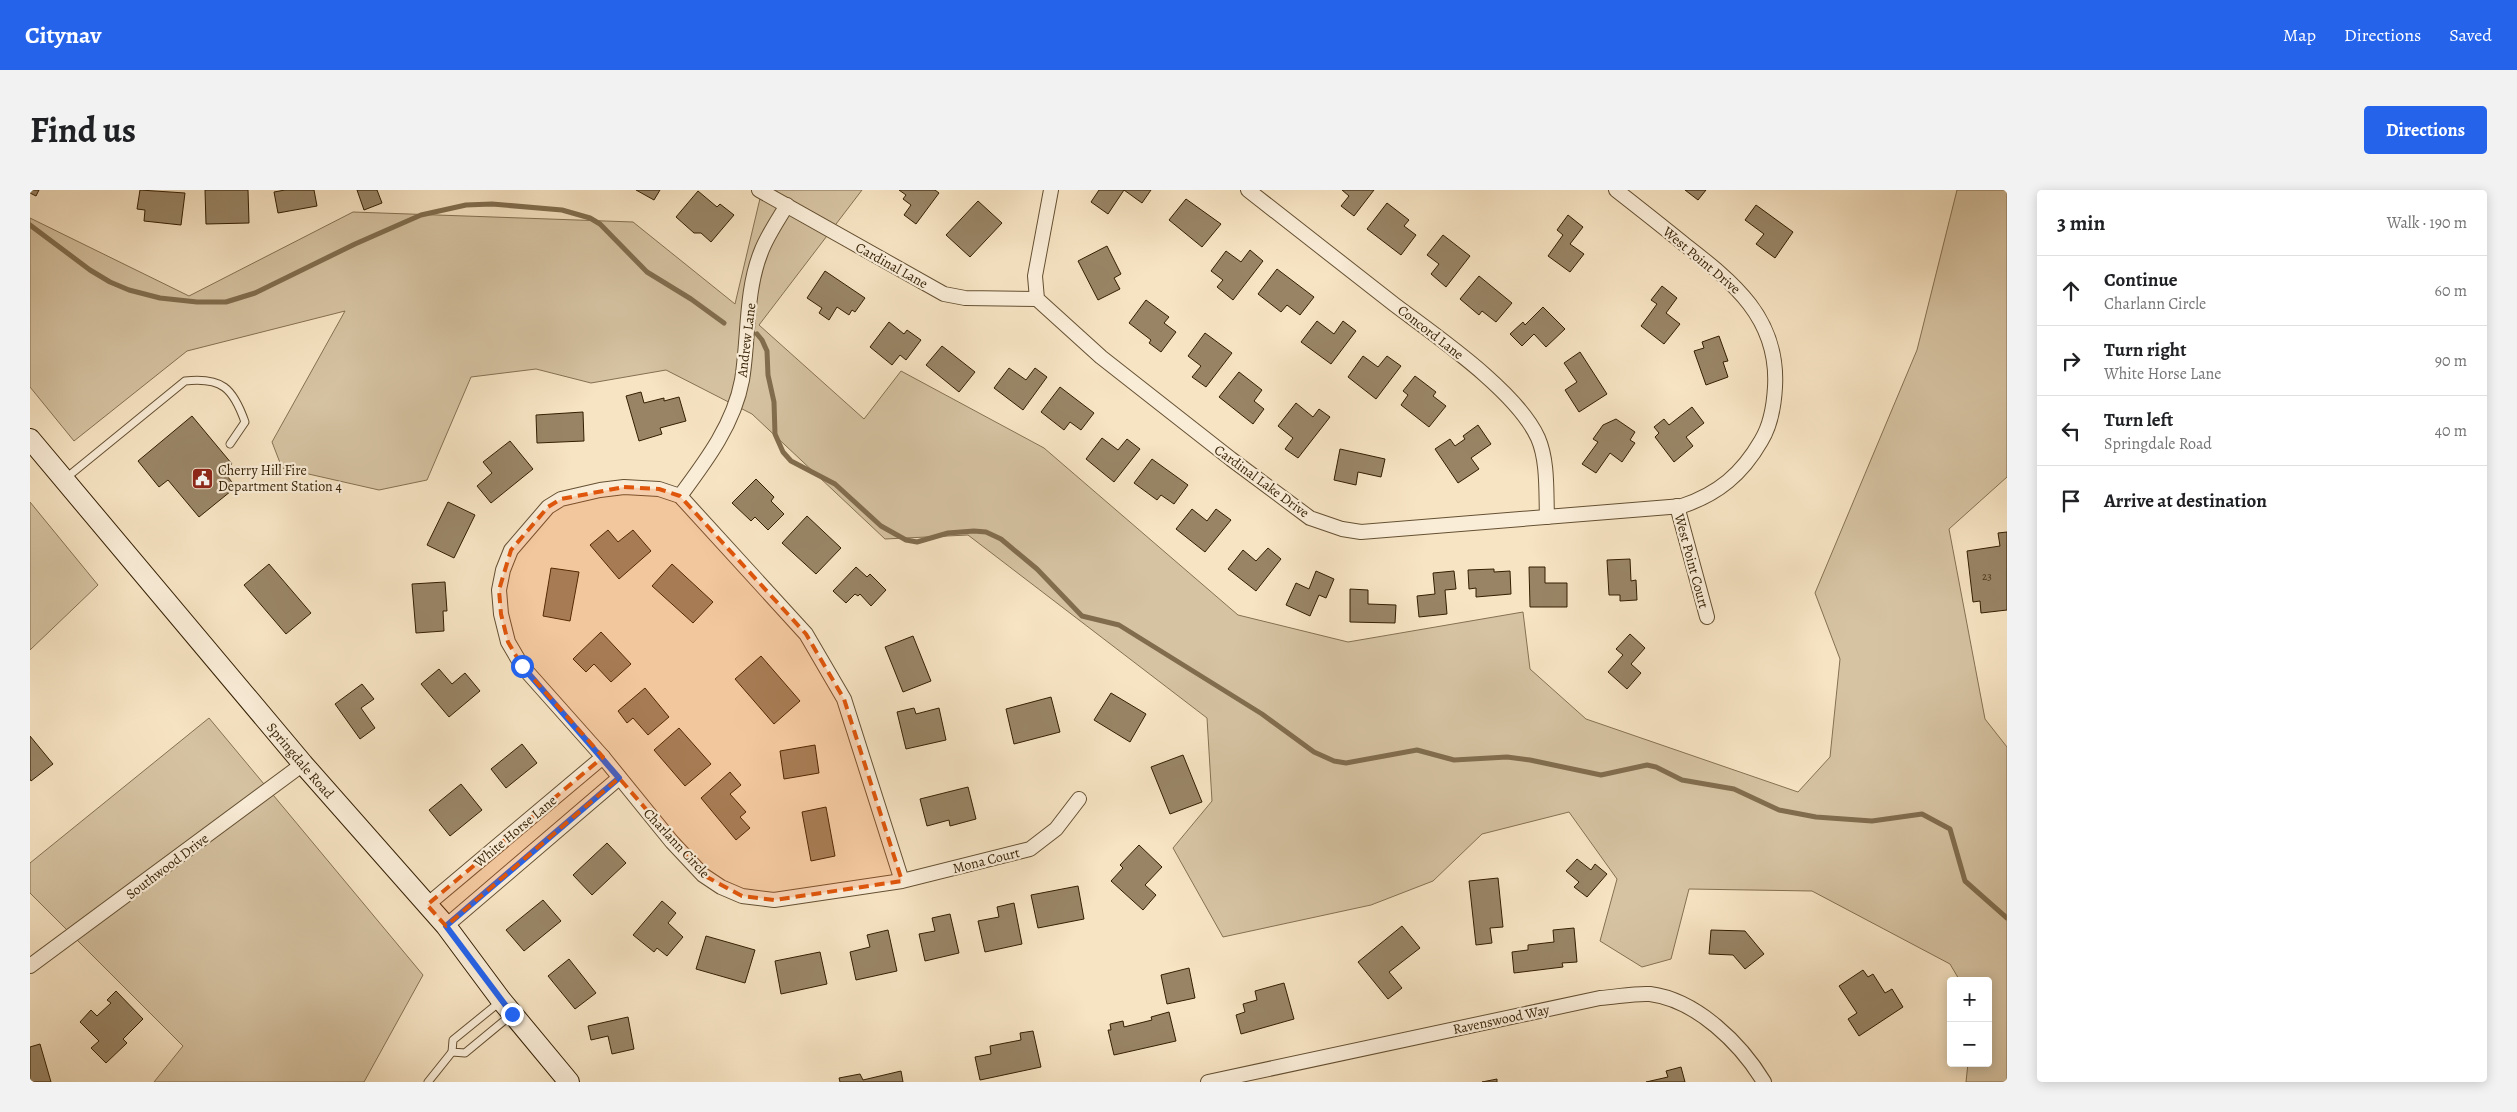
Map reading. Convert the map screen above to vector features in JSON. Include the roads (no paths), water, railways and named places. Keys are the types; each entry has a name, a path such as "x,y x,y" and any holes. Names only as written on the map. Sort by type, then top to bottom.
{"main road":[{"name":"Springdale Road","path":"30,439 303,764 446,926 507,1007 569,1082"}],"street":[{"name":"Cardinal Lane","path":"759,190 944,294 965,298 1037,300"},
{"path":"1037,300 1035,276 1051,190"},
{"name":"Concord Lane","path":"1248,190 1471,363 1512,401 1529,420 1539,439 1543,458 1547,517"},
{"name":"West Point Drive","path":"1616,190 1729,279 1747,299 1763,325 1773,353 1776,373 1775,402 1767,433 1748,463 1728,483 1702,499 1677,506"},
{"name":"Andrew Lane","path":"680,496 714,451 733,407 742,381 753,283 761,251 787,206"},
{"name":"Cardinal Lake Drive","path":"1037,300 1101,357 1231,460 1310,518 1342,529 1361,532 1677,506"},
{"name":"Charlann Circle","path":"680,496 659,489 624,487 600,490 561,499 548,507 511,550 503,570 499,590 501,614 508,642 522,666 603,757 672,842 703,875 721,887 742,896 774,900 902,881"},
{"path":"680,496 806,634 844,698 902,881"},
{"name":"West Point Court","path":"1677,506 1707,617"},
{"name":"White Horse Lane","path":"427,905 603,757"},
{"name":"Southwood Drive","path":"30,966 303,764"},
{"name":"White Horse Lane","path":"446,926 619,778"},
{"name":"Mona Court","path":"902,881 1030,849 1056,829 1079,799"},
{"name":"Ravenswood Way","path":"1208,1082 1600,998 1650,994 1680,1002 1704,1017 1734,1043 1755,1067 1764,1082"}],"lane":[{"path":"64,480 185,381 205,379 226,388 240,407 245,422 230,444"},
{"path":"452,1052 465,1053 507,1007"},
{"path":"428,1082 452,1052 453,1040 507,1007"}],"waterway":[{"path":"30,225 90,270 110,282 129,290 160,298 197,302 226,302 255,293 355,244 421,215 466,205 492,204 562,210 590,218 600,224 647,272 691,299 724,323"},
{"path":"757,334 767,351 768,375 774,402 775,434 783,452 791,461 835,484 881,526 906,540 917,542 948,533 974,531 986,532 1001,539 1037,569 1082,616 1119,625 1262,714 1314,752 1334,761 1346,763 1417,750 1454,760 1507,757 1601,775 1647,765 1656,767 1682,780 1734,789 1779,810 1816,817 1872,821 1922,814 1950,829 1965,881 2007,918"}],"place":[{"name":"Cherry Hill Fire Department Station 4","path":"202,478"}]}
